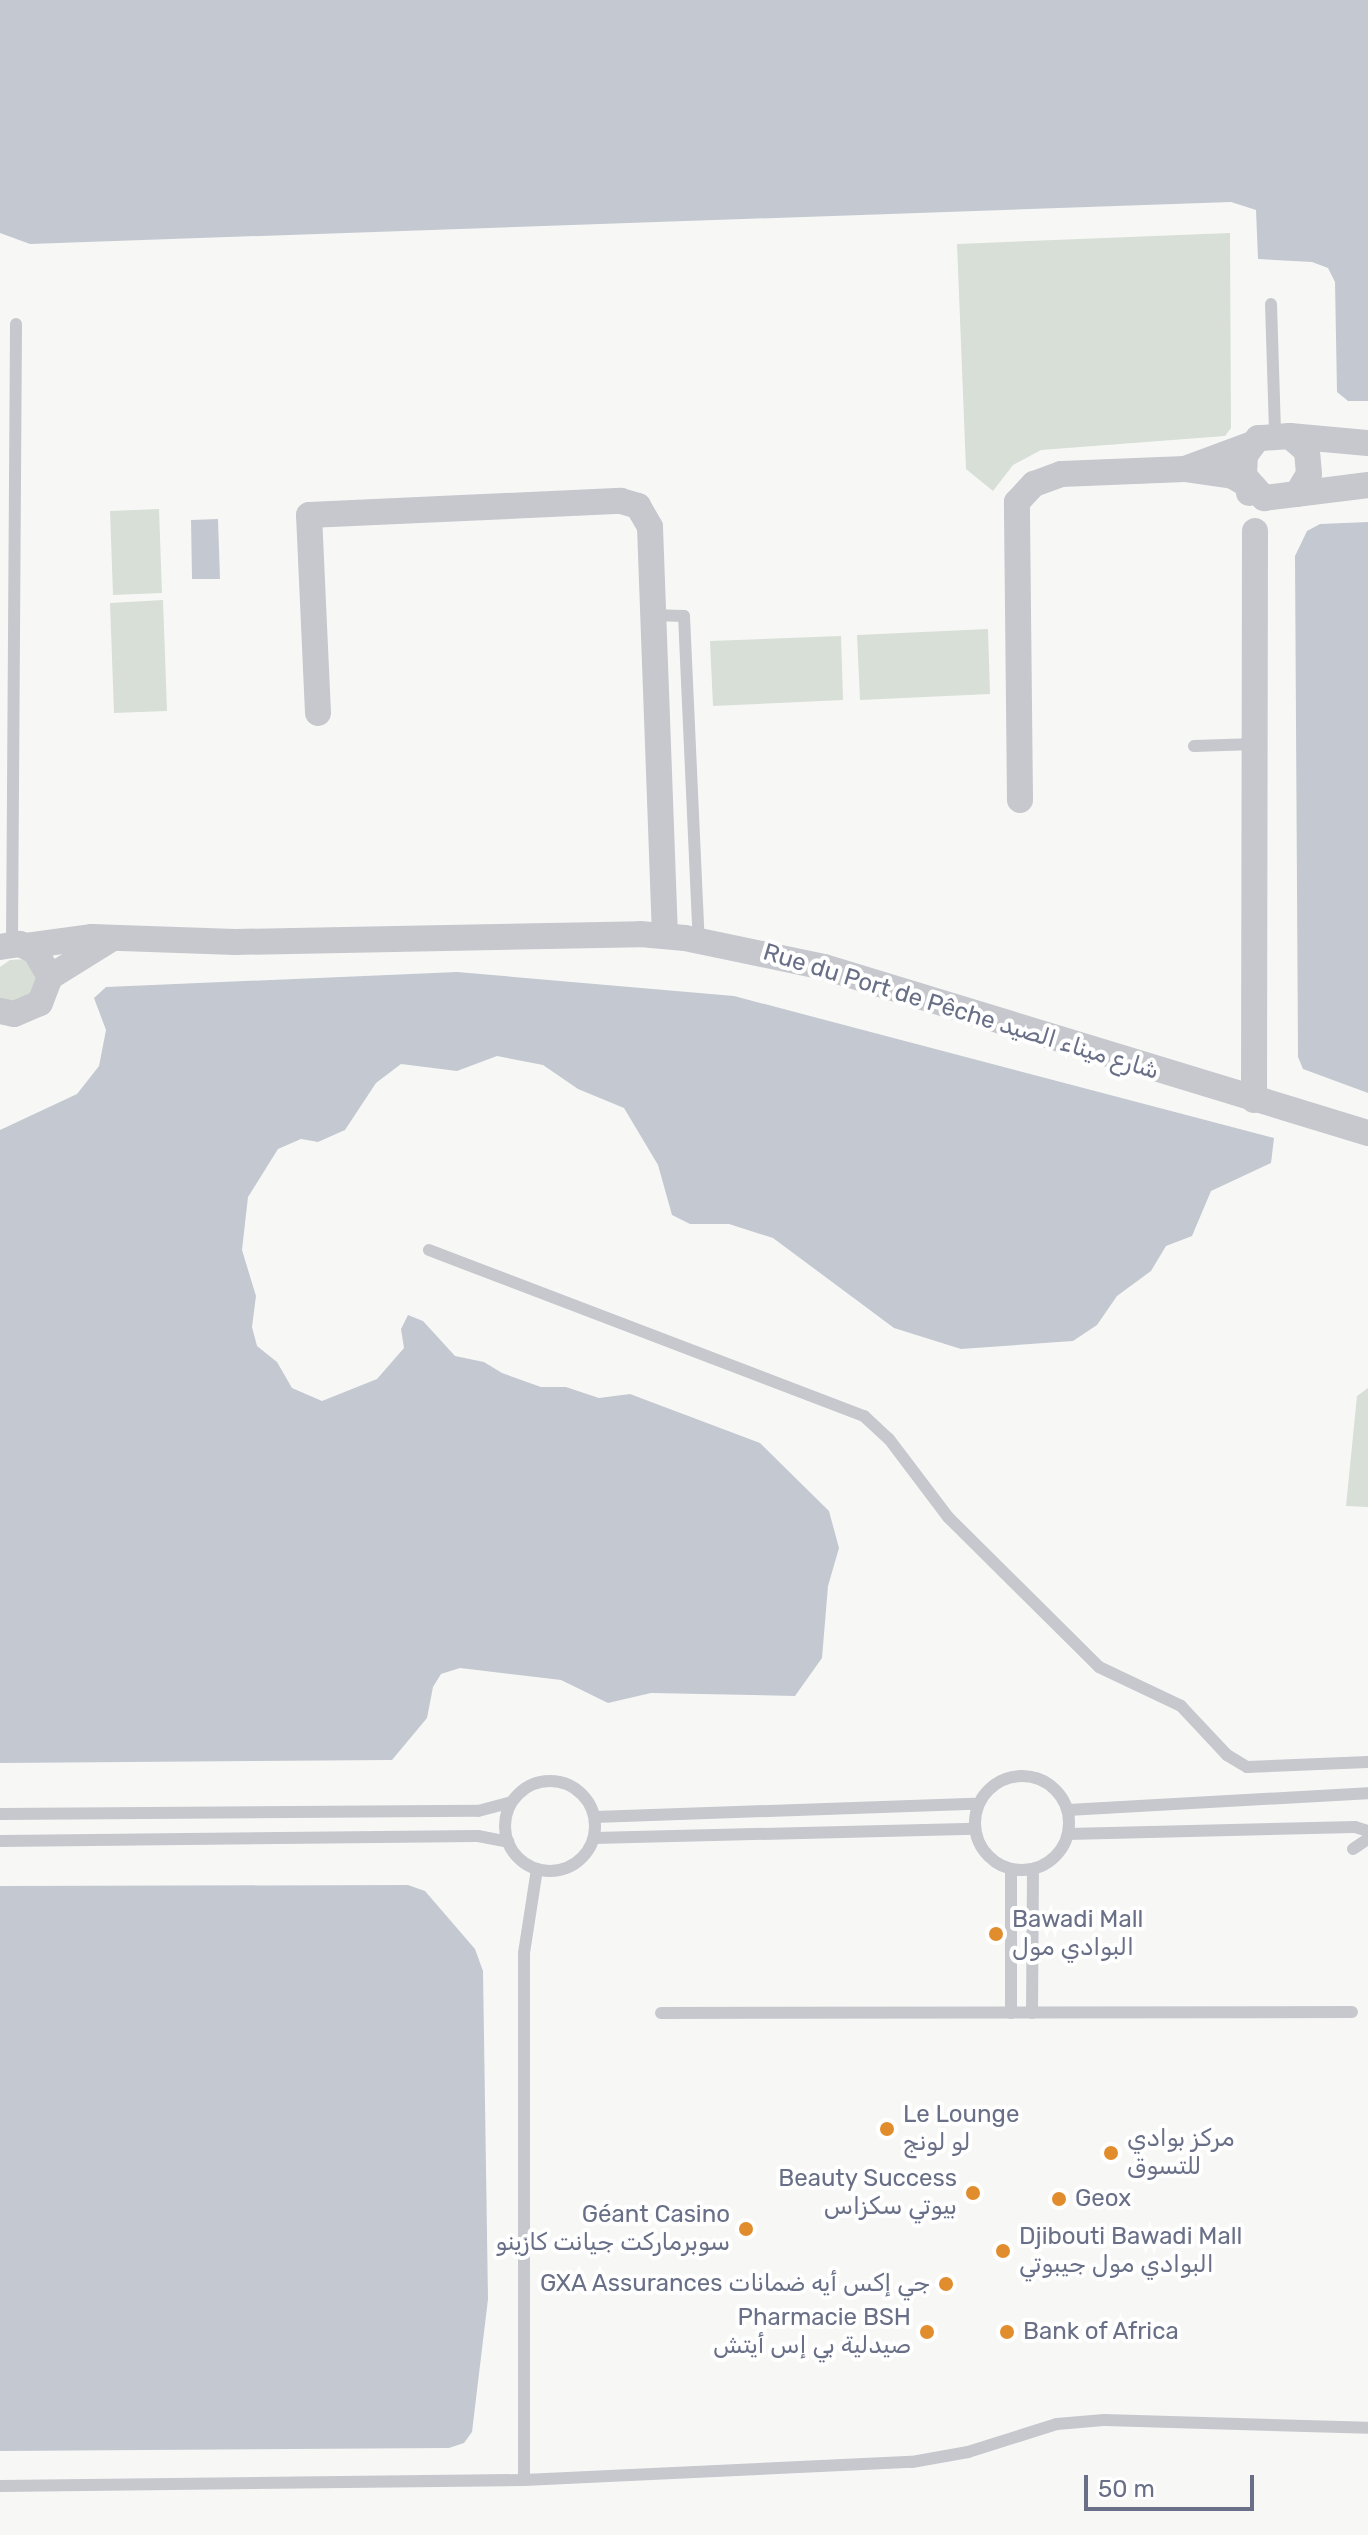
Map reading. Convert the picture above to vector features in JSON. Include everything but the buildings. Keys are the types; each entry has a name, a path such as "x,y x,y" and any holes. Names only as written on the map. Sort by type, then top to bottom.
{"street":[{"path":"1185,469 1282,434 1368,443"},
{"path":"1255,531 1305,485 1310,463 1307,451 1282,434"},
{"path":"1250,445 1243,465 1255,531 1254,1100"},
{"path":"1020,800 1017,502 1034,484 1061,474 1185,469 1233,476 1264,498 1368,485"},
{"path":"318,713 309,515 630,502 648,519 665,936"},
{"name":"Rue du Port de Pêche شارع ميناء الصيد","path":"13,946 70,937 235,942 665,936 824,967 1368,1133"},
{"path":"0,1011 14,1014 40,1003 50,977 114,938"},
{"path":"13,946 43,958 50,977"}],"lane":[{"path":"1271,304 1282,434"},
{"path":"13,946 16,324"},
{"path":"653,615 684,616 699,941"},
{"path":"1194,746 1255,744"},
{"path":"429,1250 864,1416 889,1439 948,1517 1099,1667 1181,1706 1227,1755 1247,1767 1368,1762"},
{"path":"595,1817 974,1804 1001,1780 1021,1775 1050,1785 1068,1810 1068,1834 1055,1856 1033,1869 1011,1869 983,1849 975,1829 974,1804"},
{"path":"0,1814 478,1811 511,1802 535,1783 566,1783 579,1791 595,1817 594,1838 578,1862 551,1871 537,1869 516,1856 508,1842 505,1824 511,1802"},
{"path":"1068,1810 1368,1793"},
{"path":"1068,1834 1355,1827 1368,1831"},
{"path":"594,1838 975,1829"},
{"path":"0,1841 478,1836 508,1842"},
{"path":"1353,1849 1368,1839"},
{"path":"524,2480 524,1953 537,1869"},
{"path":"1011,1869 1011,2013"},
{"path":"1032,2013 1033,1869"},
{"path":"661,2013 1352,2012"},
{"path":"0,2486 524,2480 912,2462 968,2452 1057,2424 1104,2420 1368,2428"}],"shaded area":[{"path":"0,0 1368,0 1368,401 1348,401 1337,392 1335,282 1328,268 1312,262 1258,259 1256,210 1231,202 30,244 0,233"},
{"path":"1230,233 1231,428 1225,436 1041,450 1013,465 993,491 966,469 957,244"},
{"path":"159,509 162,593 113,595 110,511"},
{"path":"218,519 220,579 192,579 191,520"},
{"path":"1368,522 1368,1093 1303,1069 1298,1057 1295,556 1307,531 1320,524"},
{"path":"163,600 167,711 114,713 110,603"},
{"path":"988,629 990,694 860,700 857,635"},
{"path":"841,636 843,700 713,706 710,641"},
{"path":"28,959 45,994 0,1003 0,967 10,960"},
{"path":"457,972 734,996 1274,1138 1271,1163 1211,1191 1192,1236 1166,1246 1151,1271 1117,1296 1097,1325 1073,1341 961,1349 894,1328 773,1238 729,1224 690,1224 672,1215 658,1165 624,1108 578,1089 543,1065 497,1056 457,1071 401,1064 376,1083 345,1130 318,1142 301,1139 278,1149 248,1197 242,1250 256,1296 252,1327 257,1346 277,1362 292,1388 322,1401 377,1379 404,1348 401,1329 408,1315 423,1321 455,1356 484,1362 502,1373 541,1387 566,1387 599,1398 630,1394 760,1443 829,1511 839,1548 828,1586 822,1658 795,1696 651,1693 608,1703 561,1680 460,1668 441,1674 433,1687 427,1718 392,1760 0,1763 0,1130 77,1094 99,1066 106,1030 94,998 106,987"},
{"path":"1368,1388 1368,1507 1346,1506 1357,1396"},
{"path":"408,1885 425,1891 475,1949 483,1971 488,2299 472,2432 464,2443 449,2448 0,2451 0,1886"}],"place":[{"name":"Bawadi Mall البوادي مول","path":"996,1934"},
{"name":"Le Lounge لو لونج","path":"887,2129"},
{"name":"مركز بوادي للتسوق","path":"1111,2153"},
{"name":"Beauty Success بيوتي سكزاس","path":"973,2193"},
{"name":"Geox","path":"1059,2199"},
{"name":"Géant Casino سوبرماركت جيانت كازينو","path":"746,2229"},
{"name":"Djibouti Bawadi Mall البوادي مول جيبوتي","path":"1003,2251"},
{"name":"GXA Assurances جي إكس أيه ضمانات","path":"946,2284"},
{"name":"Pharmacie BSH صيدلية بي إس أيتش","path":"927,2332"},
{"name":"Bank of Africa","path":"1007,2332"}]}
